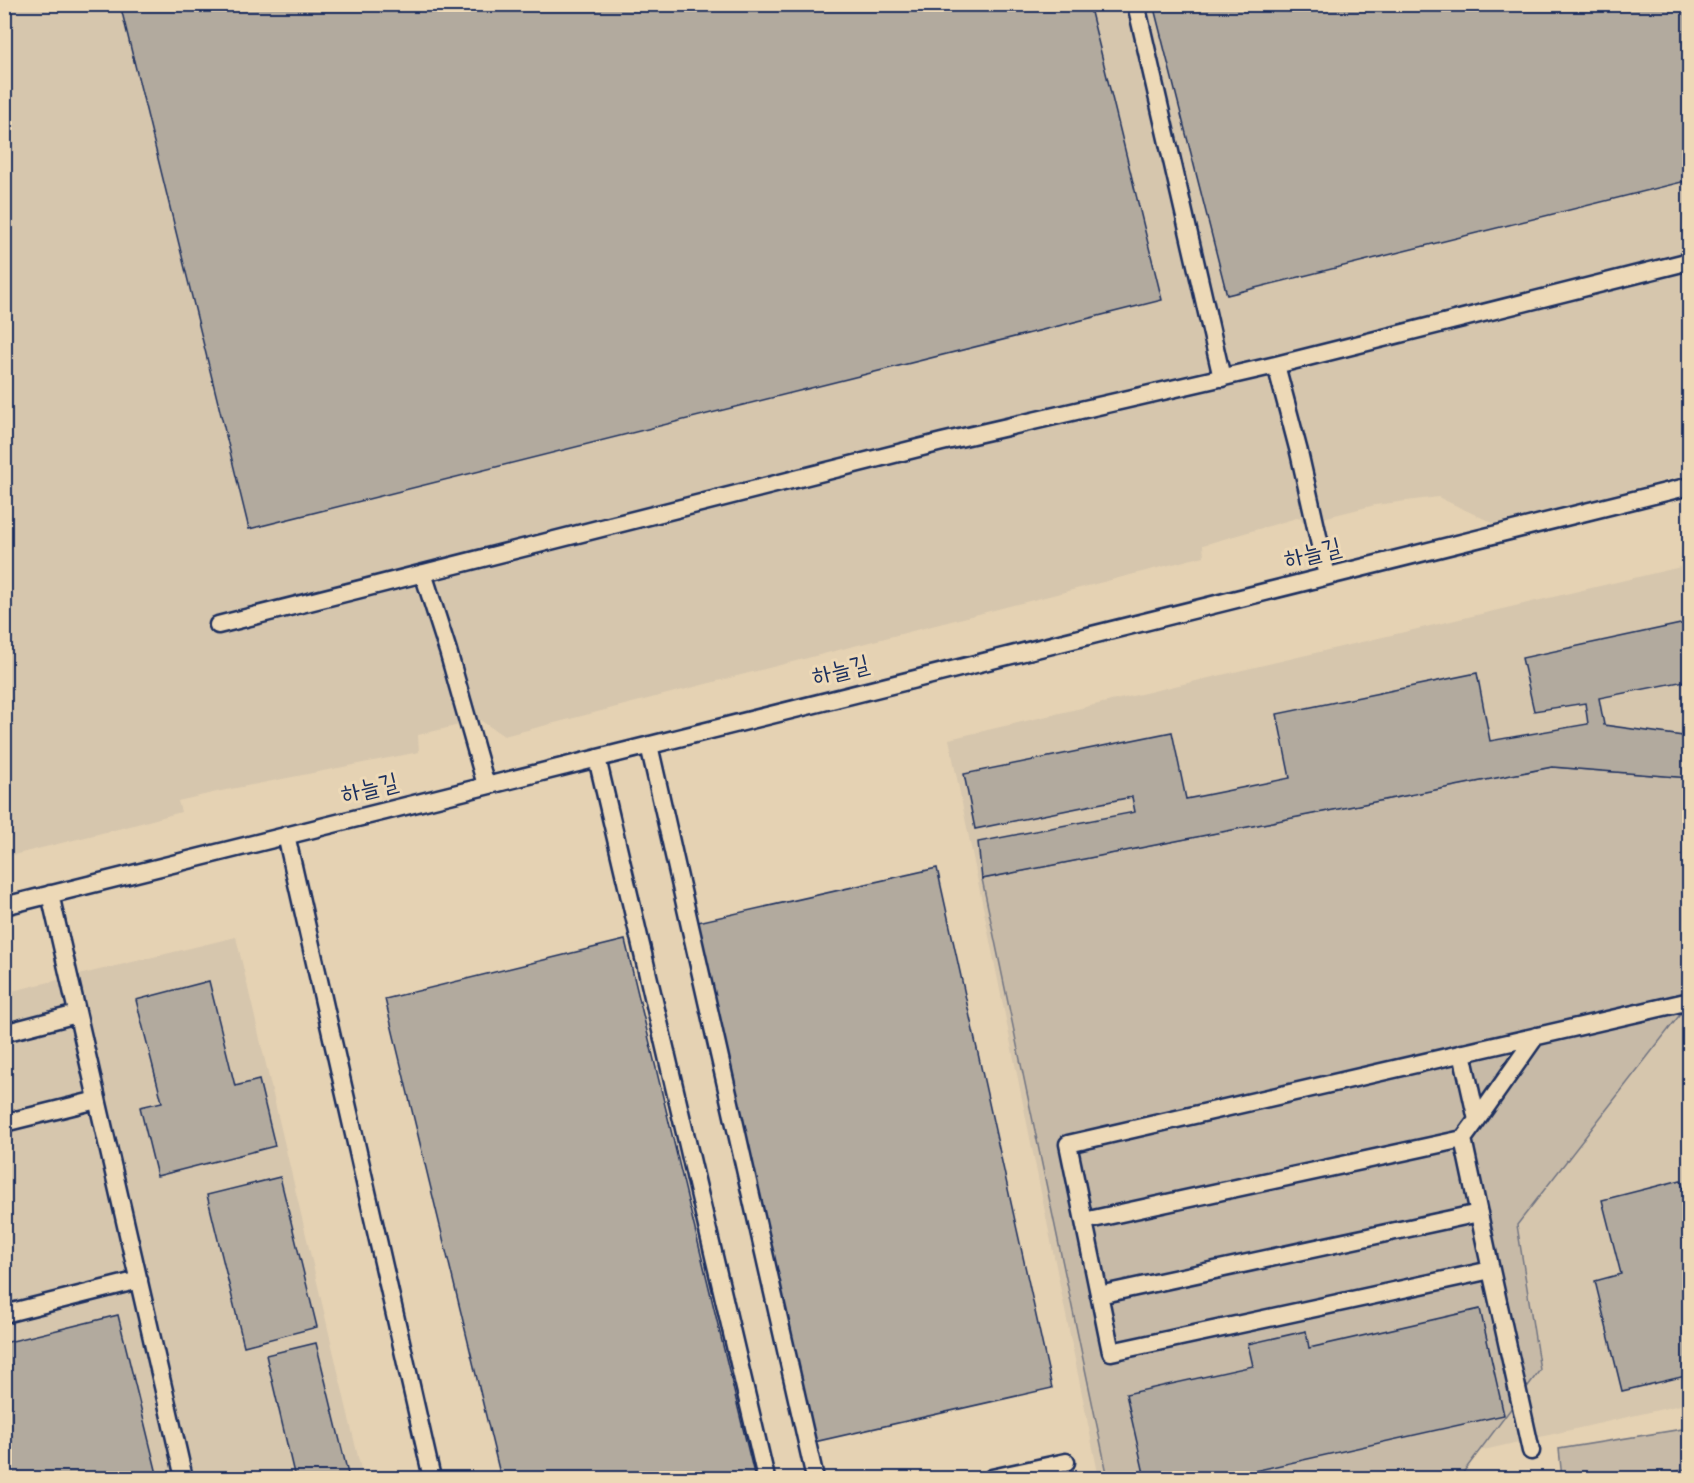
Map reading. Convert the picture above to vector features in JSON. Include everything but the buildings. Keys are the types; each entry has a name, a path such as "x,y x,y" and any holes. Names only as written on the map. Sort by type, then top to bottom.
{"lane":[{"path":"1136,4 1222,378"},
{"path":"218,625 942,442 1276,365 1689,261"},
{"path":"1276,365 1299,452 1327,576"},
{"name":"하늘길","path":"4,906 1689,486"},
{"path":"423,573 486,785"},
{"path":"649,745 815,1479"},
{"path":"597,758 766,1479"},
{"path":"286,835 432,1479"},
{"path":"50,894 184,1479"},
{"path":"1491,1270 1111,1352 1068,1143 1689,1001"},
{"path":"4,1033 77,1014"},
{"path":"1084,1221 1463,1139 1536,1036"},
{"path":"1462,1053 1478,1120"},
{"path":"4,1123 97,1100"},
{"path":"1463,1139 1531,1451"},
{"path":"1100,1295 1479,1213"},
{"path":"4,1314 139,1280"},
{"path":"992,1479 1066,1462"}],"shaded area":[{"path":"4,5 1689,5 1689,474 1497,525 1438,497 1375,505 1303,523 1300,517 1203,545 1204,556 504,736 480,720 418,735 419,752 178,801 181,812 5,857"},
{"path":"1689,565 1689,1403 1361,1478 1099,1478 949,739"},
{"path":"1552,767 1689,778 1689,1003 1517,1225 1540,1370 1459,1478 1108,1478 982,879"},
{"path":"236,937 363,1478 5,1478 4,993"},
{"path":"1689,1428 1689,1468 1651,1478 1562,1478 1559,1449"}]}
